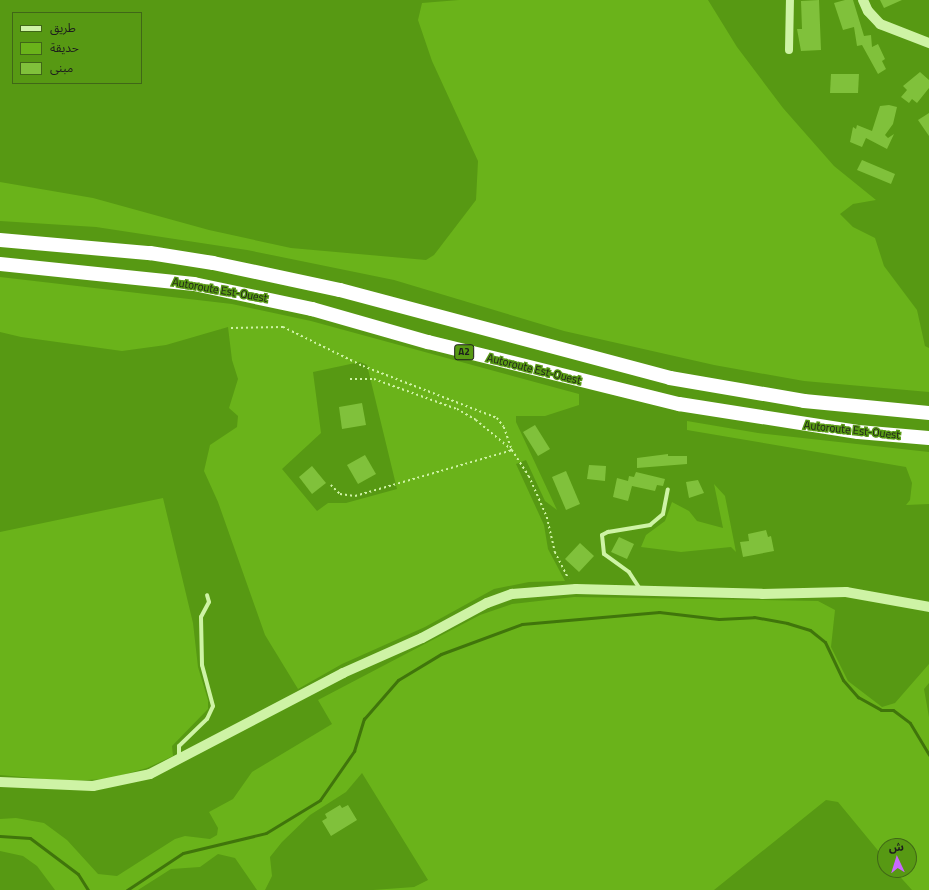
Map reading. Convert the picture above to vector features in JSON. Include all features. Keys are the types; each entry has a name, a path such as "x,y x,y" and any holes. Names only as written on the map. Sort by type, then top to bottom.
{"highway":[{"path":"0,240 150,253 213,263 340,290 670,378 804,401 929,413"},
{"name":"Autoroute Est-Ouest","path":"0,264 194,284 312,309 428,342 679,404 858,432 929,438"}],"street":[{"path":"789,50 790,0"},
{"path":"863,0 868,11 880,24 929,43"},
{"path":"0,782 93,786 125,782 179,760 343,673 428,635 487,603 537,590 641,590 762,594 846,592 929,607"}],"lane":[{"path":"641,590 629,572 604,554 602,535 608,532 650,525 663,514 668,489"},
{"path":"179,760 179,746 207,719 213,706 202,665 201,617 209,602 207,595"}],"path":[{"path":"231,328 283,327 363,366 497,418 504,427 512,450 529,476 547,517 555,552 576,589"},
{"path":"350,379 374,378 457,409 476,420 512,450"},
{"path":"331,485 340,494 355,496 512,450"}],"green space":[{"path":"459,0 708,0 737,47 783,108 834,166 876,200 853,204 840,214 853,227 875,238 884,266 917,310 925,346 929,348 929,392 804,381 714,365 564,331 394,280 247,250 96,227 0,221 0,182 93,198 209,230 291,248 426,260 434,255 476,200 478,161 432,61 418,20 422,3"},
{"path":"0,277 232,304 311,321 579,394 579,405 545,416 516,416 516,422 557,510 545,501 526,460 516,464 544,525 548,549 565,581 529,582 494,589 425,627 342,664 298,689 265,635 218,502 204,471 210,445 237,427 238,416 229,408 238,379 232,360 228,327 166,345 122,351 21,337 0,332","holes":["360,362 367,365 397,489 346,503 328,503 317,511 282,469 321,433 313,372"]},
{"path":"687,421 758,433 929,452 929,504 906,505 910,500 912,483 906,467 687,430"},
{"path":"714,484 725,496 736,552 731,547 681,552 641,547 646,535 665,521 672,502 689,511 697,521 723,528"},
{"path":"163,498 193,623 198,667 208,700 208,709 172,746 173,756 147,768 108,779 67,781 0,775 0,532"},
{"path":"574,597 818,601 835,610 831,647 848,681 882,707 895,703 929,664 929,683 924,689 929,717 929,890 912,890 901,878 917,878 917,838 877,838 877,849 838,802 826,800 714,890 373,890 414,887 428,880 362,773 346,792 310,815 282,842 270,857 272,876 265,890 257,890 235,858 218,854 200,867 171,869 138,890 55,890 37,866 23,856 0,851 0,819 16,818 44,823 67,840 98,874 117,876 175,839 185,836 210,839 217,835 218,828 209,812 233,799 252,772 332,724 318,700 480,615 512,604"}],"building":[{"path":"819,0 821,50 801,51 797,29 802,29 801,1"},
{"path":"845,0 853,0 864,36 871,35 872,47 878,44 885,59 882,61 886,69 878,74 862,45 857,46 854,27 843,30 834,3"},
{"path":"880,0 902,0 884,8"},
{"path":"920,72 929,80 929,88 917,103 912,99 909,103 901,97 907,90 903,86"},
{"path":"831,74 859,74 858,93 830,93"},
{"path":"889,105 897,107 893,124 885,135 888,138 894,134 887,149 866,138 862,147 850,142 853,127 856,129 857,125 872,131 880,106"},
{"path":"929,113 929,136 918,120"},
{"path":"862,160 895,174 891,184 857,170"},
{"path":"362,403 366,425 342,429 339,407"},
{"path":"535,425 550,449 538,456 523,432"},
{"path":"668,454 668,456 687,456 687,464 637,468 637,458"},
{"path":"365,455 376,474 358,484 347,465"},
{"path":"589,465 606,466 605,481 587,479"},
{"path":"312,466 326,483 312,494 299,477"},
{"path":"566,471 580,504 566,510 552,477"},
{"path":"636,472 665,479 663,486 657,485 655,491 632,486 628,501 613,497 617,478 628,481 629,476 634,477"},
{"path":"698,480 704,493 689,498 686,482"},
{"path":"766,530 768,537 771,536 774,551 743,557 740,542 749,541 748,534"},
{"path":"619,537 634,544 627,559 611,552"},
{"path":"580,543 594,556 579,572 565,559"},
{"path":"340,805 342,808 348,805 357,820 331,836 322,821 327,818 325,814"}],"waterway":[{"path":"127,890 183,853 266,833 320,800 354,751 364,719 398,680 441,654 522,624 659,612 719,619 754,617 787,623 810,630 825,642 843,680 858,697 881,710 893,710 910,723 929,755"},
{"path":"0,836 30,838 78,874 88,890"}]}
